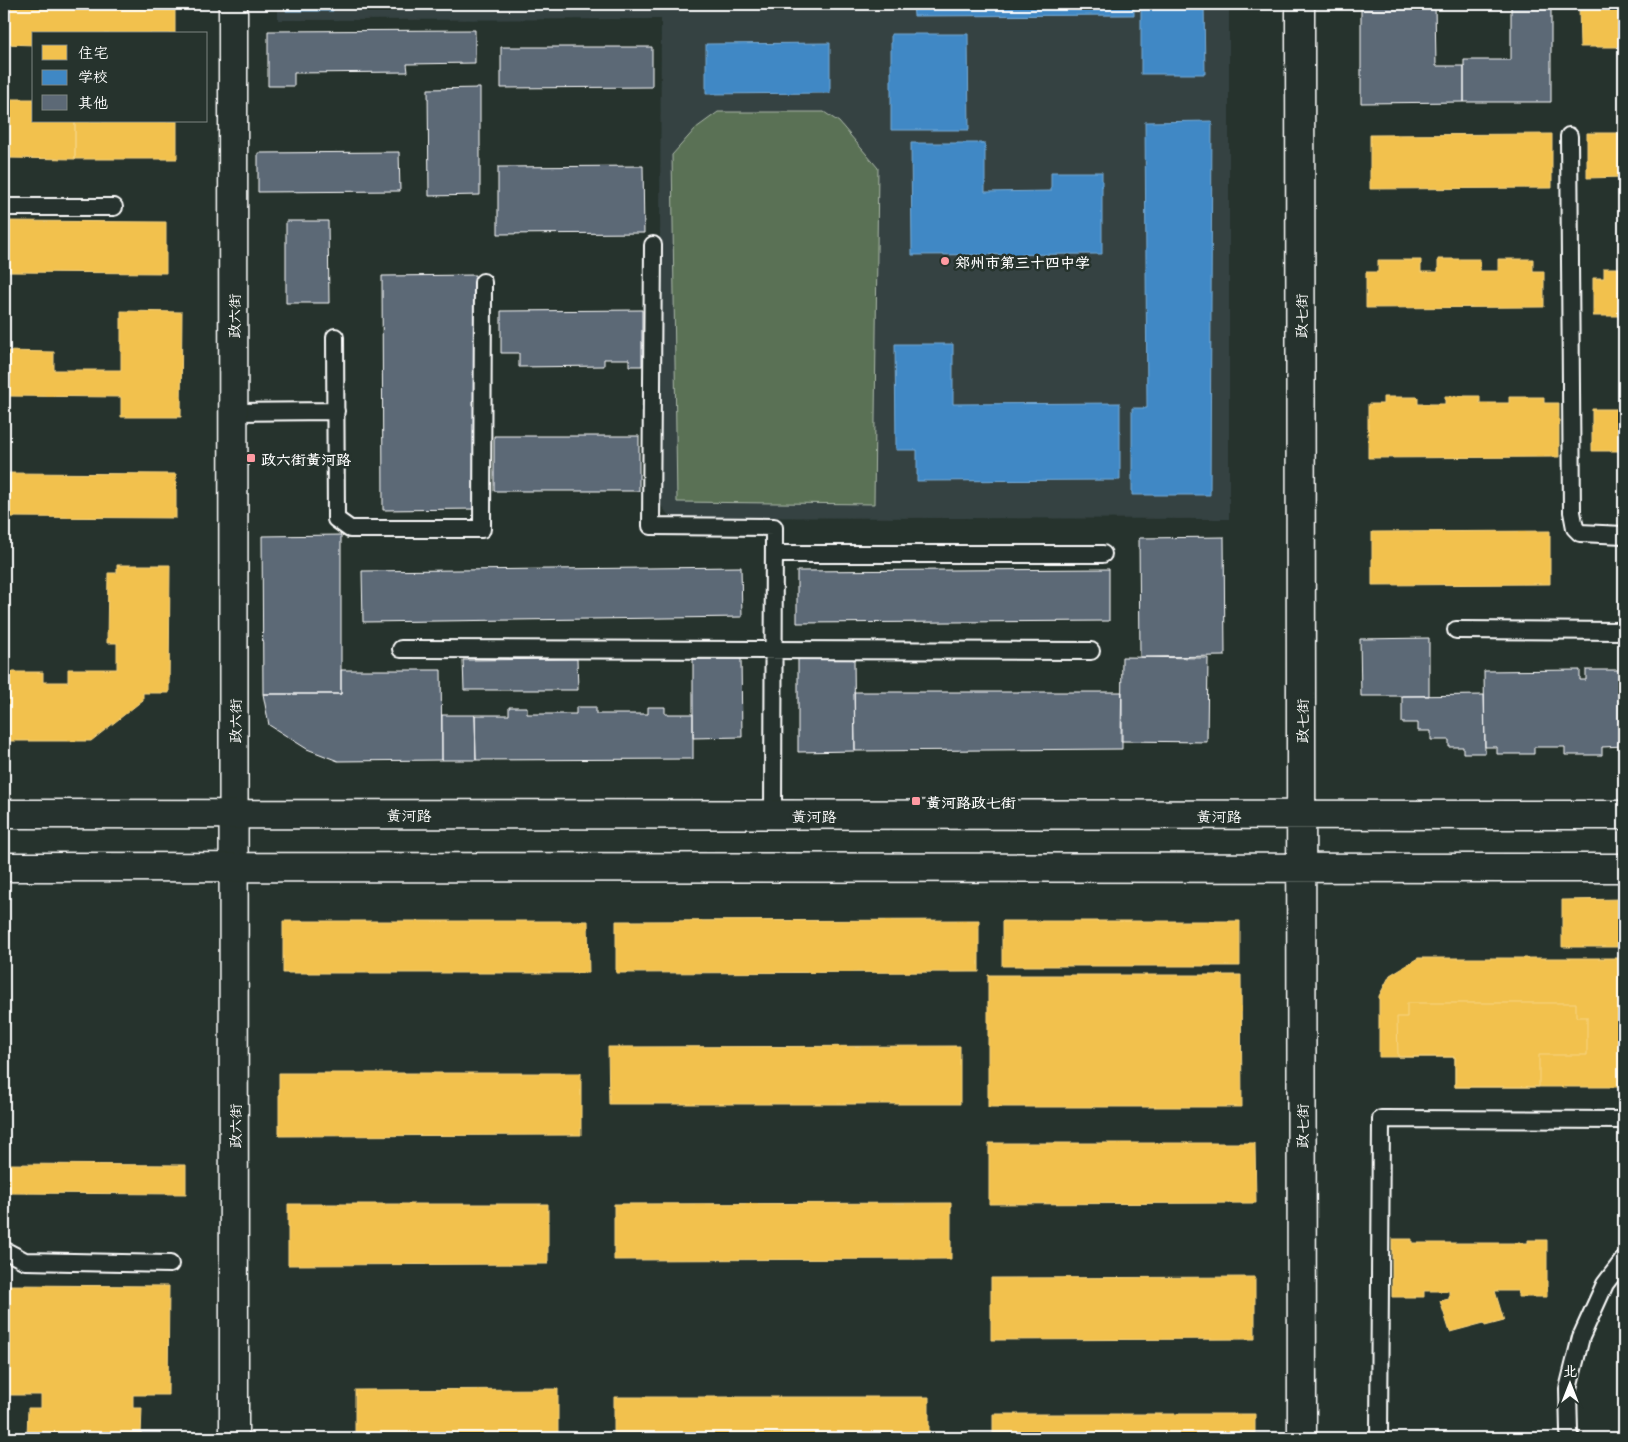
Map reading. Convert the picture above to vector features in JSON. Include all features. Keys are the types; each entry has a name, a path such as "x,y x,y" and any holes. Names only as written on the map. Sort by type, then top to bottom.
{"main road":[{"name":"政六街","path":"234,4 234,1438"},
{"name":"政七街","path":"1300,4 1302,1438"},
{"name":"黄河路","path":"4,814 1624,815"},
{"path":"4,867 1624,868"}],"lane":[{"path":"1569,136 1572,512 1575,528 1580,533 1624,535"},
{"path":"4,206 114,207"},
{"path":"653,245 651,526 774,527 773,814"},
{"path":"335,337 336,519 350,529 482,529 482,282"},
{"path":"234,412 336,411"},
{"path":"774,554 1103,554"},
{"path":"1456,630 1624,631"},
{"path":"402,649 1091,651"},
{"path":"1379,1438 1381,1119 1624,1120"},
{"path":"4,1250 25,1261 170,1264"},
{"path":"1571,1438 1569,1432 1568,1389 1581,1337 1604,1284 1624,1259"}],"shaded area":[{"name":"郑州市第三十四中学","path":"278,4 1229,4 1229,519 670,517 659,503 661,19 278,20"}],"green space":[{"path":"718,112 824,112 839,122 878,168 874,504 677,502 672,155 696,128"}],"building: 住宅":[{"path":"4,4 175,4 175,32 32,32 32,45 4,44"},
{"path":"1624,6 1624,47 1580,47 1579,7"},
{"path":"4,99 32,99 32,122 75,122 75,159 4,158"},
{"path":"75,122 177,122 177,159 75,159"},
{"path":"1587,133 1624,133 1624,177 1587,178"},
{"path":"1552,134 1552,188 1370,189 1370,135"},
{"path":"4,221 166,222 166,273 4,272"},
{"path":"1438,259 1480,259 1480,271 1498,271 1498,259 1533,259 1533,271 1544,271 1544,307 1366,308 1366,272 1378,272 1378,260 1421,260 1421,272 1438,272"},
{"path":"1604,268 1624,268 1624,316 1593,316 1593,278 1604,278"},
{"path":"121,311 182,312 181,417 121,417 121,397 4,396 4,351 54,352 54,370 121,370"},
{"path":"1445,396 1480,396 1480,403 1509,403 1509,397 1544,397 1544,403 1559,403 1559,457 1368,458 1368,404 1383,404 1383,397 1418,397 1418,404 1445,404"},
{"path":"1592,409 1624,409 1624,451 1592,451"},
{"path":"4,473 176,474 176,518 4,517"},
{"path":"1550,531 1550,584 1372,585 1372,532"},
{"path":"117,565 170,565 169,693 143,693 143,700 91,741 4,741 4,672 43,672 43,682 68,682 68,669 117,669 117,643 107,643 108,573 117,573"},
{"path":"1624,899 1624,947 1562,947 1562,900"},
{"path":"979,920 979,972 616,973 616,921"},
{"path":"283,921 588,921 589,973 283,973"},
{"path":"1002,921 1240,921 1240,966 1002,966"},
{"path":"1418,958 1624,958 1624,1087 1455,1087 1455,1057 1379,1057 1379,996 1390,975"},
{"path":"988,975 1241,975 1242,1107 988,1107"},
{"path":"1407,1003 1576,1003 1576,1017 1587,1017 1587,1055 1539,1055 1539,1087 1455,1087 1455,1057 1398,1057 1397,1017 1407,1017"},
{"path":"960,1046 960,1104 609,1104 608,1047"},
{"path":"279,1073 581,1073 581,1135 279,1136"},
{"path":"989,1143 1255,1143 1256,1203 989,1204"},
{"path":"4,1164 186,1165 186,1194 4,1193"},
{"path":"951,1203 951,1259 614,1260 614,1204"},
{"path":"288,1204 548,1204 548,1264 288,1265"},
{"path":"1392,1239 1412,1239 1412,1243 1528,1243 1528,1240 1547,1240 1547,1297 1518,1297 1518,1291 1495,1291 1504,1321 1485,1326 1484,1323 1450,1332 1440,1301 1449,1299 1449,1291 1424,1291 1424,1297 1392,1297"},
{"path":"1255,1277 1255,1339 991,1340 991,1278"},
{"path":"6,1285 169,1286 168,1395 133,1395 133,1408 142,1408 141,1437 27,1436 28,1408 41,1408 41,1395 6,1395"},
{"path":"558,1389 558,1438 355,1438 355,1390"},
{"path":"614,1397 929,1397 929,1438 614,1438"},
{"path":"993,1414 1255,1414 1255,1438 993,1438"}],"building: 学校":[{"path":"286,4 333,4 333,11 286,11"},
{"path":"913,4 1134,4 1134,15 914,16"},
{"path":"1141,4 1204,4 1205,74 1141,74"},
{"path":"891,34 968,34 969,130 891,130"},
{"path":"830,43 830,93 706,94 706,44"},
{"path":"1212,121 1210,495 1132,495 1132,408 1147,408 1145,122"},
{"path":"911,143 985,143 985,192 1051,191 1051,172 1102,172 1102,254 912,255"},
{"path":"895,344 953,344 953,404 1120,403 1120,480 917,481 917,450 896,450"}],"building: 其他":[{"path":"1361,4 1435,4 1436,66 1464,66 1464,102 1361,103"},
{"path":"1511,4 1551,4 1551,102 1464,102 1464,60 1511,60"},
{"path":"475,30 475,63 407,64 408,72 294,73 294,86 268,86 268,31"},
{"path":"501,47 652,47 652,87 501,88"},
{"path":"480,88 480,195 429,196 428,89"},
{"path":"399,152 400,191 258,192 258,153"},
{"path":"643,166 644,233 498,234 498,167"},
{"path":"286,221 328,221 329,303 286,303"},
{"path":"475,275 476,509 383,510 382,276"},
{"path":"642,310 642,366 629,366 629,359 604,359 604,366 519,367 519,353 501,353 501,311"},
{"path":"494,436 639,436 639,491 494,491"},
{"path":"341,535 341,694 263,694 262,536"},
{"path":"1224,537 1225,656 1140,657 1139,538"},
{"path":"741,567 742,617 363,622 362,571"},
{"path":"1109,569 1109,621 797,623 797,571"},
{"path":"1429,638 1429,696 1361,696 1360,639"},
{"path":"798,657 854,657 855,751 798,752"},
{"path":"1122,657 1208,658 1207,742 1121,741"},
{"path":"741,658 742,737 693,738 693,659"},
{"path":"577,659 578,690 464,690 463,660"},
{"path":"341,670 441,670 442,760 338,761 307,749 269,725 263,694 341,694"},
{"path":"1580,670 1580,680 1586,680 1586,670 1624,670 1624,746 1602,747 1602,755 1565,755 1565,747 1534,747 1534,754 1497,754 1497,747 1485,747 1484,671"},
{"path":"854,692 1122,692 1122,749 855,751"},
{"path":"1484,695 1485,753 1463,753 1463,747 1449,747 1449,740 1431,740 1431,731 1418,731 1418,723 1402,723 1402,696"},
{"path":"509,707 527,707 527,714 576,714 576,707 596,707 596,714 648,714 648,707 665,707 665,714 693,714 693,759 476,760 475,715 509,715"},
{"path":"442,715 475,715 476,760 442,760"}],"place":[{"name":"郑州市第三十四中学","path":"945,261"},
{"name":"政六街黄河路","path":"251,458"},
{"name":"黄河路政七街","path":"916,801"}]}
